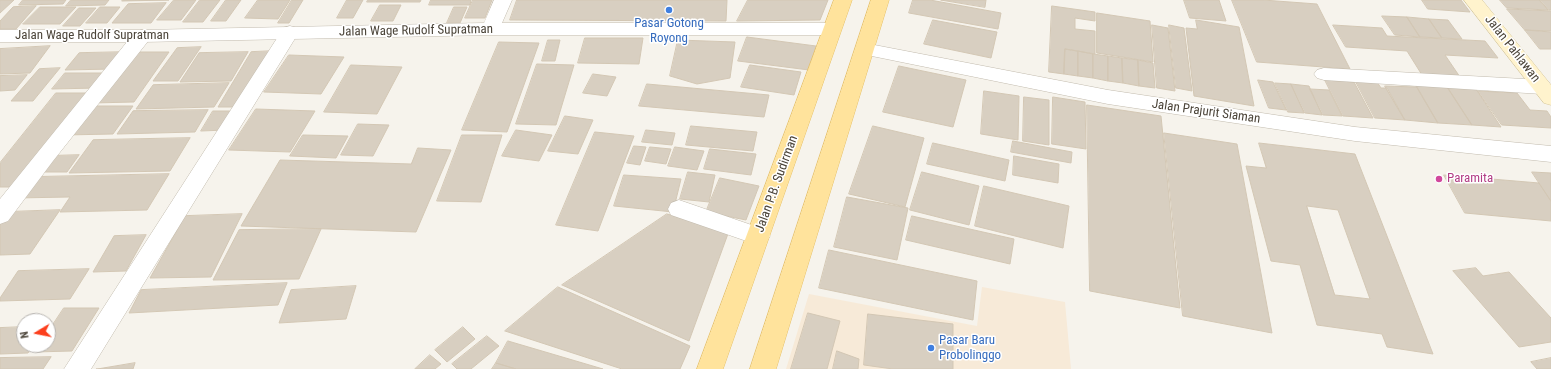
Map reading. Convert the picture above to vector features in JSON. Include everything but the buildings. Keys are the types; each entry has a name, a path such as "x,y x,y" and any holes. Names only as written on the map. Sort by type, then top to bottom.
{"main road":[{"name":"Jalan P.B. Sudirman","path":"710,369 843,0"},
{"path":"763,369 880,0"},
{"name":"Jalan Pahlawan","path":"1473,0 1547,92"}],"street":[{"path":"491,29 503,0"},
{"name":"Jalan Wage Rudolf Supratman","path":"0,36 142,36 491,29 832,29"},
{"path":"77,369 290,32"},
{"path":"0,214 142,36"},
{"name":"Jalan Prajurit Siaman","path":"864,49 1108,97 1355,134 1551,154"},
{"path":"1324,74 1547,92"},
{"path":"679,209 758,236"}],"shaded area":[{"name":"Pasar Baru Probolinggo","path":"982,287 1065,302 1071,369 786,369 809,294 977,326"}],"place":[{"name":"Pasar Gotong Royong","path":"669,10"},
{"name":"Paramita","path":"1439,179"},
{"name":"Pasar Baru Probolinggo","path":"931,348"}]}
